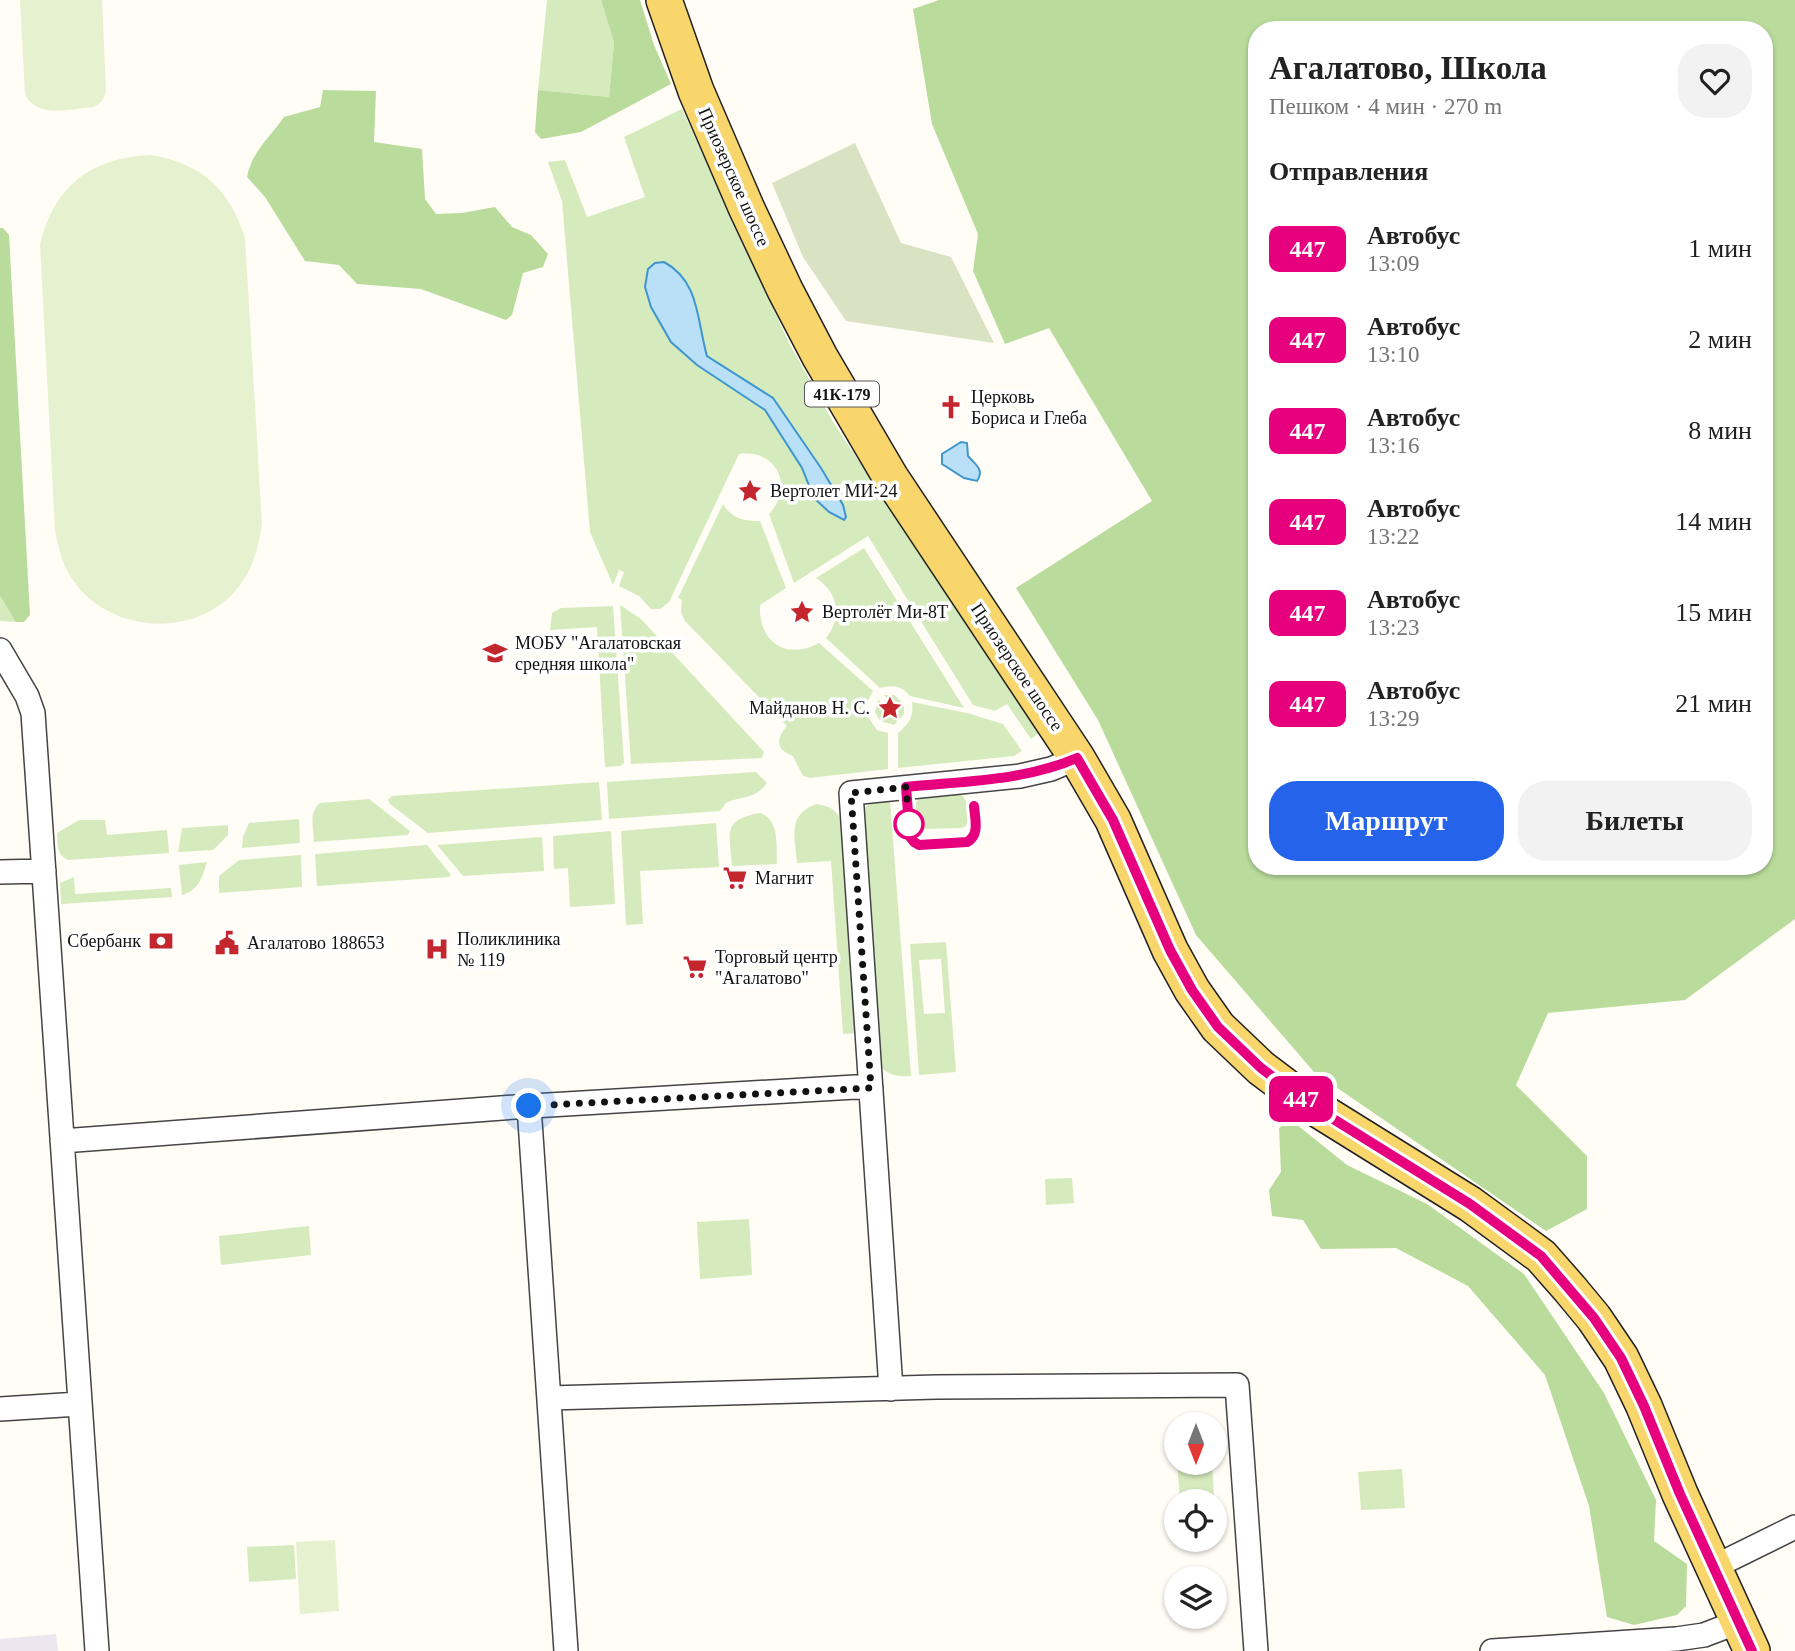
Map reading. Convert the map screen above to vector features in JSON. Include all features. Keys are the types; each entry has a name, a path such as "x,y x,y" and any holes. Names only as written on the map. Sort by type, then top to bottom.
{"main road":[{"name":"Приозерское шоссе","path":"664,0 696,91 746,207 820,357 891,478 1077,758 1113,820 1170,950 1192,990 1218,1027 1261,1068 1306,1102 1470,1204 1541,1256 1594,1318 1621,1358 1745,1636"}],"street":[{"path":"0,650 27,696 33,713 97,1651"},
{"path":"891,1389 851,793 1020,776 1051,769 1077,758"},
{"path":"0,872 44,871"},
{"path":"62,1142 529,1106 871,1088"},
{"path":"529,1106 566,1651"},
{"path":"549,1398 891,1389 1237,1385 1256,1651"},
{"path":"0,1409 79,1404"},
{"path":"1714,1567 1795,1527"},
{"path":"1492,1651 1704,1635 1745,1636"}],"shaded area":[{"path":"56,1634 58,1651 0,1651 0,1639"}],"green space":[{"path":"20,0 102,0 106,91 98,104 93,107 55,111 37,107 30,102 25,94"},
{"path":"547,0 601,0 614,43 609,97 538,90"},
{"path":"601,0 640,0 654,45 671,84 581,132 541,139 535,132 538,90 609,97 614,43"},
{"path":"939,0 1795,0 1795,919 1685,1000 1548,1013 1516,1085 1587,1156 1587,1209 1546,1231 1314,1072 1196,935 1098,720 1016,588 1152,501 1049,328 1005,344 973,271 978,234 932,124 913,9"},
{"path":"323,90 376,91 374,142 422,149 425,199 436,214 495,207 512,227 531,235 548,254 543,267 523,273 512,315 506,320 421,289 357,284 339,265 305,261 265,197 247,177 257,153 284,117 320,107"},
{"path":"682,109 789,343 833,422 1039,733 1031,739 1007,704 995,711 973,705 868,536 794,583 769,514 780,493 781,482 778,472 764,457 739,454 669,602 660,609 651,609 639,596 619,586 624,572 619,570 613,585 590,532 562,201 548,162 565,160 587,217 645,197 624,137","holes":["645,287 704,346 707,356 772,398 821,468 843,505 814,498 802,468 765,410 697,365 671,342 651,307"]},
{"path":"855,143 901,243 951,257 994,343 846,321 803,257 772,183"},
{"path":"151,155 185,165 211,181 231,205 245,238 262,523 253,562 241,584 223,603 201,615 177,622 152,623 127,619 103,609 83,593 68,572 60,552 55,531 40,245 55,206 65,191 78,179 110,162"},
{"path":"0,228 9,235 30,615 24,622 16,622 0,596"},
{"path":"723,504 738,518 760,521 786,588 760,605 764,629 769,638 786,649 796,650 819,643 873,691 867,702 866,714 877,730 888,733 888,769 810,778 803,776 793,756 780,747 779,739 787,726 685,621 681,612 682,600 678,598"},
{"path":"864,548 964,708 910,696 896,687 880,688 826,638 835,622 836,605 829,590 816,578"},
{"path":"0,596 16,622 0,621"},
{"path":"620,605 641,619 764,752 762,758 631,764"},
{"path":"613,606 624,763 620,766 605,767 597,627 550,630 552,613 561,608"},
{"path":"884,695 894,695 904,704 904,714 894,725 880,721 875,712 878,699 888,712 894,708"},
{"path":"912,702 967,713 1003,724 1022,751 1014,756 898,768 898,733 910,719"},
{"path":"756,772 767,783 763,788 753,795 726,803 720,811 609,819 607,782"},
{"path":"599,782 602,820 428,833 388,800 392,796"},
{"path":"956,791 968,806 966,826 923,829 917,825 915,806 922,796 933,792"},
{"path":"369,799 410,831 408,835 314,842 313,816 320,803"},
{"path":"890,800 911,1076 892,1074 877,1062 861,813 870,804"},
{"path":"816,804 833,810 844,825 858,1033 843,1034 831,861 797,863 794,836 797,821 801,814"},
{"path":"760,813 771,821 774,827 777,864 732,866 730,837 733,824"},
{"path":"299,819 300,843 242,848 249,823"},
{"path":"79,820 105,820 107,835 167,830 169,853 68,860 60,852 57,833"},
{"path":"716,823 719,867 640,871 643,924 626,925 621,831"},
{"path":"228,825 228,835 213,850 178,852 182,828"},
{"path":"611,831 615,904 570,907 568,868 554,869 553,836"},
{"path":"542,837 544,871 463,876 437,845"},
{"path":"427,845 451,875 449,877 317,886 315,854"},
{"path":"301,855 302,887 219,893 219,876 239,860"},
{"path":"207,862 196,887 182,895 179,865"},
{"path":"74,877 75,894 171,888 172,897 61,904 60,883"},
{"path":"946,942 956,1072 919,1075 910,944","holes":["941,959 945,1013 924,1014 919,960"]},
{"path":"1291,1120 1347,1165 1427,1204 1524,1274 1604,1393 1656,1500 1654,1541 1687,1564 1686,1606 1677,1615 1634,1625 1607,1617 1589,1506 1545,1375 1468,1286 1396,1248 1321,1249 1303,1220 1272,1216 1269,1190 1281,1172 1279,1128"},
{"path":"1072,1178 1074,1203 1046,1205 1045,1179"},
{"path":"749,1219 752,1275 700,1279 697,1222"},
{"path":"309,1226 311,1255 221,1265 219,1236"},
{"path":"1402,1469 1405,1508 1361,1510 1358,1472"},
{"path":"1178,1475 1213,1475 1214,1489 1179,1489"},
{"path":"335,1540 339,1611 300,1614 296,1542"},
{"path":"294,1545 296,1579 249,1582 247,1547"}],"water":[{"path":"664,262 676,270 691,291 707,356 773,398 843,505 846,517 844,520 829,512 814,498 802,468 765,410 697,365 671,342 651,307 645,287 648,269 655,263"},
{"path":"961,442 967,443 968,456 980,470 977,481 964,478 942,464 942,454"}],"bus line":[{"name":"447","path":"974,806 975,832 973,838 967,842 919,845 910,837 906,787 1020,776 1051,769 1077,758 1113,820 1170,950 1192,990 1218,1027 1261,1068 1306,1102 1470,1204 1541,1256 1594,1318 1621,1358 1752,1651"}],"place":[{"name":"Церковь Бориса и Глеба","path":"951,407"},
{"name":"Вертолет МИ-24","path":"750,491"},
{"name":"Вертолёт Ми-8Т","path":"802,612"},
{"name":"МОБУ \"Агалатовская средняя школа\"","path":"495,653"},
{"name":"Майданов Н. С.","path":"890,708"},
{"name":"Магнит","path":"735,878"},
{"name":"Сбербанк","path":"161,941"},
{"name":"Агалатово 188653","path":"227,943"},
{"name":"Поликлиника № 119","path":"437,949"},
{"name":"Торговый центр \"Агалатово\"","path":"695,967"}],"route":[{"path":"529,1106 871,1088 851,793 906,787 909,824"}]}
